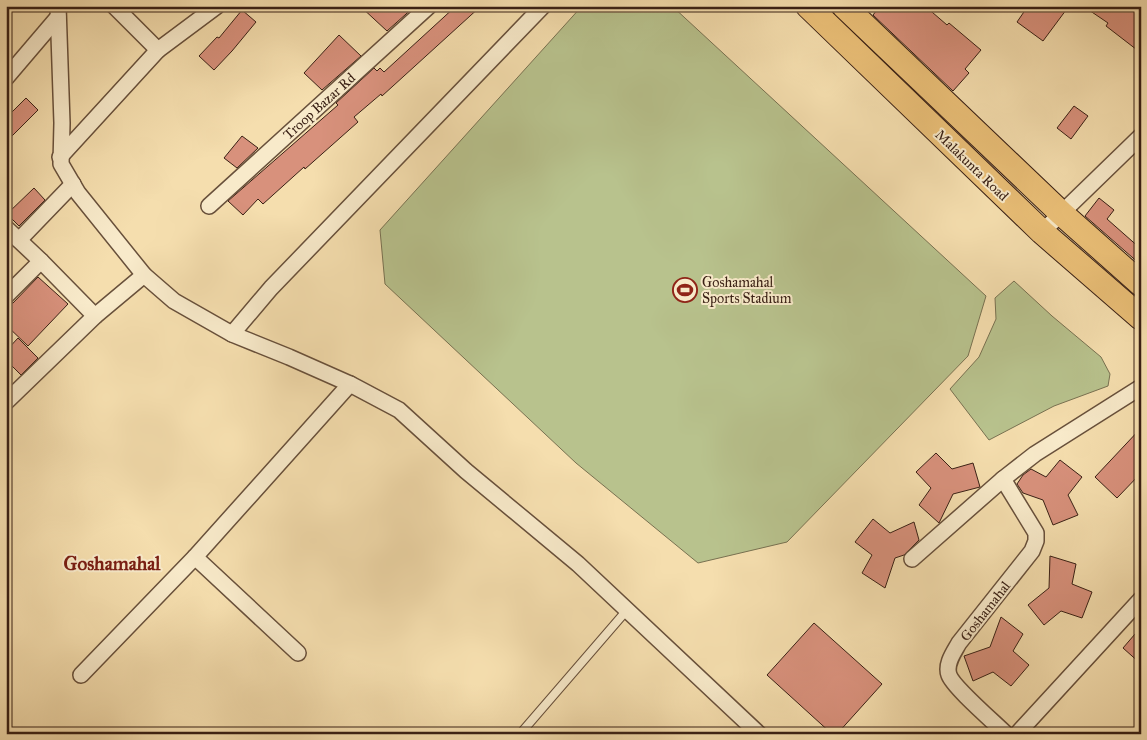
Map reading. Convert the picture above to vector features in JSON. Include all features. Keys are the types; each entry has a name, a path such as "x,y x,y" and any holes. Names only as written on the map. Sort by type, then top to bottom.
{"main road":[{"name":"Malakunta Road","path":"808,6 1042,232 1141,318"},
{"path":"844,6 1061,214 1141,284"}],"street":[{"path":"114,6 158,50"},
{"path":"60,157 158,50 218,6"},
{"name":"Troop Bazar Rd","path":"209,206 428,6"},
{"path":"232,334 271,288 543,6"},
{"path":"6,78 58,12"},
{"path":"58,12 62,122 61,164 78,193 144,275 174,301 232,334 350,384 399,410 466,471 578,564 758,734"},
{"path":"1042,232 1141,136"},
{"path":"19,240 73,184"},
{"path":"6,228 95,316"},
{"path":"6,296 41,262"},
{"path":"6,402 95,316 144,275"},
{"path":"82,674 194,557 350,384"},
{"path":"912,559 1003,479 1035,454 1141,387"},
{"name":"Goshamahal","path":"1003,479 1036,533 1036,541 1032,551 959,643 950,659 949,675 959,689 1006,734"},
{"path":"194,557 298,652"},
{"path":"1017,734 1141,599"}],"lane":[{"path":"520,734 627,610"}],"green space":[{"name":"Goshamahal Sports Stadium","path":"582,6 672,6 986,296 968,356 787,542 698,563 576,463 385,284 380,230"},
{"path":"1014,281 1101,357 1110,374 1108,386 1054,406 989,440 950,389 979,357 996,319 995,298"}],"building":[{"path":"360,6 415,6 387,31"},
{"path":"456,6 481,6 382,96 381,94 354,117 358,122 305,169 304,167 263,204 258,199 243,215 228,201 338,105 336,103 374,68 377,71 380,68 384,72"},
{"path":"880,6 925,6 981,50 965,69 969,73 953,91 873,15"},
{"path":"1028,6 1069,6 1043,41 1017,22"},
{"path":"1083,6 1141,6 1141,53 1106,26 1108,23"},
{"path":"242,10 256,22 214,70 199,56 217,37 219,38"},
{"path":"339,35 361,56 322,90 304,73"},
{"path":"26,98 38,110 6,142 6,118"},
{"path":"1074,106 1088,116 1071,139 1057,128"},
{"path":"242,136 258,148 237,168 224,158"},
{"path":"34,188 45,200 19,226 7,214"},
{"path":"1099,198 1114,210 1107,219 1141,249 1141,265 1085,216"},
{"path":"38,277 68,304 28,346 6,325 6,305 13,303"},
{"path":"18,338 38,358 21,375 6,360 6,351"},
{"path":"1141,428 1141,473 1117,498 1095,477"},
{"path":"936,453 952,469 973,463 980,487 953,494 939,523 919,505 931,488 916,472"},
{"path":"1060,460 1082,477 1068,495 1078,515 1053,525 1043,500 1023,493 1017,484 1023,475 1031,469 1046,477"},
{"path":"873,519 890,533 914,522 919,540 904,555 895,558 885,588 862,573 872,555 855,542"},
{"path":"1050,556 1076,564 1072,584 1092,592 1082,618 1061,611 1044,625 1028,605 1049,588"},
{"path":"1001,617 1023,634 1013,651 1029,665 1011,686 993,672 973,681 964,656 990,647"},
{"path":"814,623 882,684 837,734 832,734 767,675"},
{"path":"1141,627 1141,664 1123,648"}],"place":[{"name":"Goshamahal Sports Stadium","path":"685,290"}],"district":[{"name":"Goshamahal","path":"112,563"}]}
